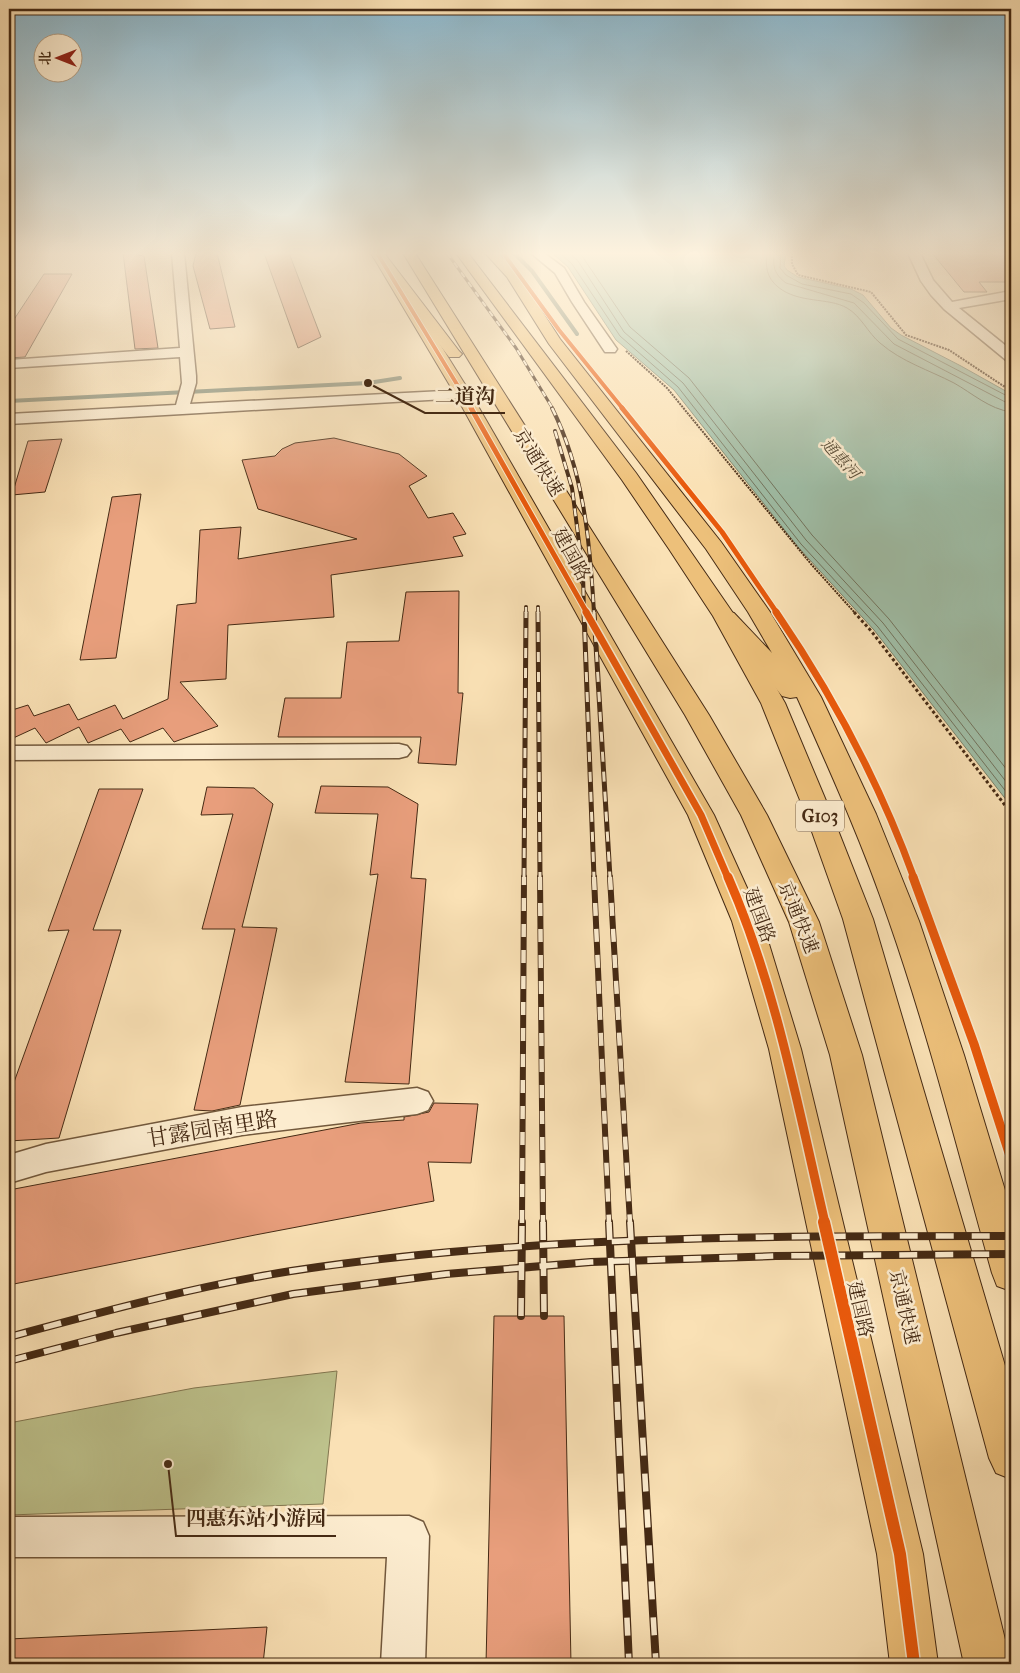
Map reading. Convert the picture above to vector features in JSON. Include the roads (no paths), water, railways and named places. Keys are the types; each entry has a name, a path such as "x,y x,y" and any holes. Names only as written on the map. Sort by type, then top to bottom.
{"main road":[{"name":"建国路","path":"425,331 461,391 701,815 747,921 785,1049 898,1544 914,1664"},
{"path":"436,331 461,364 509,413"},
{"name":"京通快速","path":"458,331 697,715 754,815 804,922 846,1055 988,1664"},
{"name":"G103","path":"519,331 629,478 724,616 773,703 819,815 858,919 1011,1458"},
{"path":"522,331 526,341"},
{"path":"548,331 714,546 759,612 809,697 863,814 904,921 948,1055 1011,1273"},
{"path":"724,616 758,651 827,737"}],"street":[{"path":"185,331 187,352 186,395"},
{"path":"597,331 608,347"},
{"path":"980,331 1011,357"},
{"path":"9,364 187,352"},
{"path":"9,414 186,395 461,391"},
{"path":"9,419 461,391"},
{"path":"9,753 399,751"},
{"name":"甘露园南里路","path":"9,1169 46,1158 242,1121 417,1101"},
{"path":"9,1538 409,1536 404,1664"}],"water":[{"name":"通惠河","path":"610,331 895,331 1011,394 1011,806 874,630 798,547 674,390 616,340"}],"waterway":[{"path":"9,401 368,383 400,378"}],"railway":[{"path":"504,331 553,409"},
{"path":"552,408 572,457 584,508 594,613"},
{"path":"555,431 572,488 583,573 584,613"},
{"path":"526,607 526,612"},
{"path":"538,607 538,612"},
{"path":"524,878 526,612"},
{"path":"538,612 540,878"},
{"path":"584,612 594,878"},
{"path":"594,612 610,878"},
{"path":"522,1223 524,877"},
{"path":"540,877 543,1223"},
{"path":"594,877 609,1223"},
{"path":"610,877 630,1223"},
{"path":"522,1222 522,1247"},
{"path":"543,1222 543,1245"},
{"path":"609,1222 610,1242"},
{"path":"630,1222 631,1241"},
{"path":"631,1241 831,1236 1011,1236"},
{"path":"610,1242 631,1241"},
{"path":"631,1241 632,1261"},
{"path":"543,1245 610,1242"},
{"path":"610,1242 611,1261"},
{"path":"522,1247 543,1245"},
{"path":"543,1245 543,1266"},
{"path":"9,1337 149,1300 255,1277 380,1259 522,1247"},
{"path":"522,1247 522,1268"},
{"path":"632,1261 776,1256 1011,1254"},
{"path":"543,1266 611,1261"},
{"path":"611,1261 629,1664"},
{"path":"611,1261 632,1261"},
{"path":"632,1261 656,1664"},
{"path":"522,1268 543,1266"},
{"path":"543,1266 544,1316"},
{"path":"9,1361 116,1333 293,1294 446,1274 522,1268"},
{"path":"521,1316 522,1268"}],"place":[{"name":"二道沟","path":"368,383"},
{"name":"四惠东站小游园","path":"168,1464"}]}
